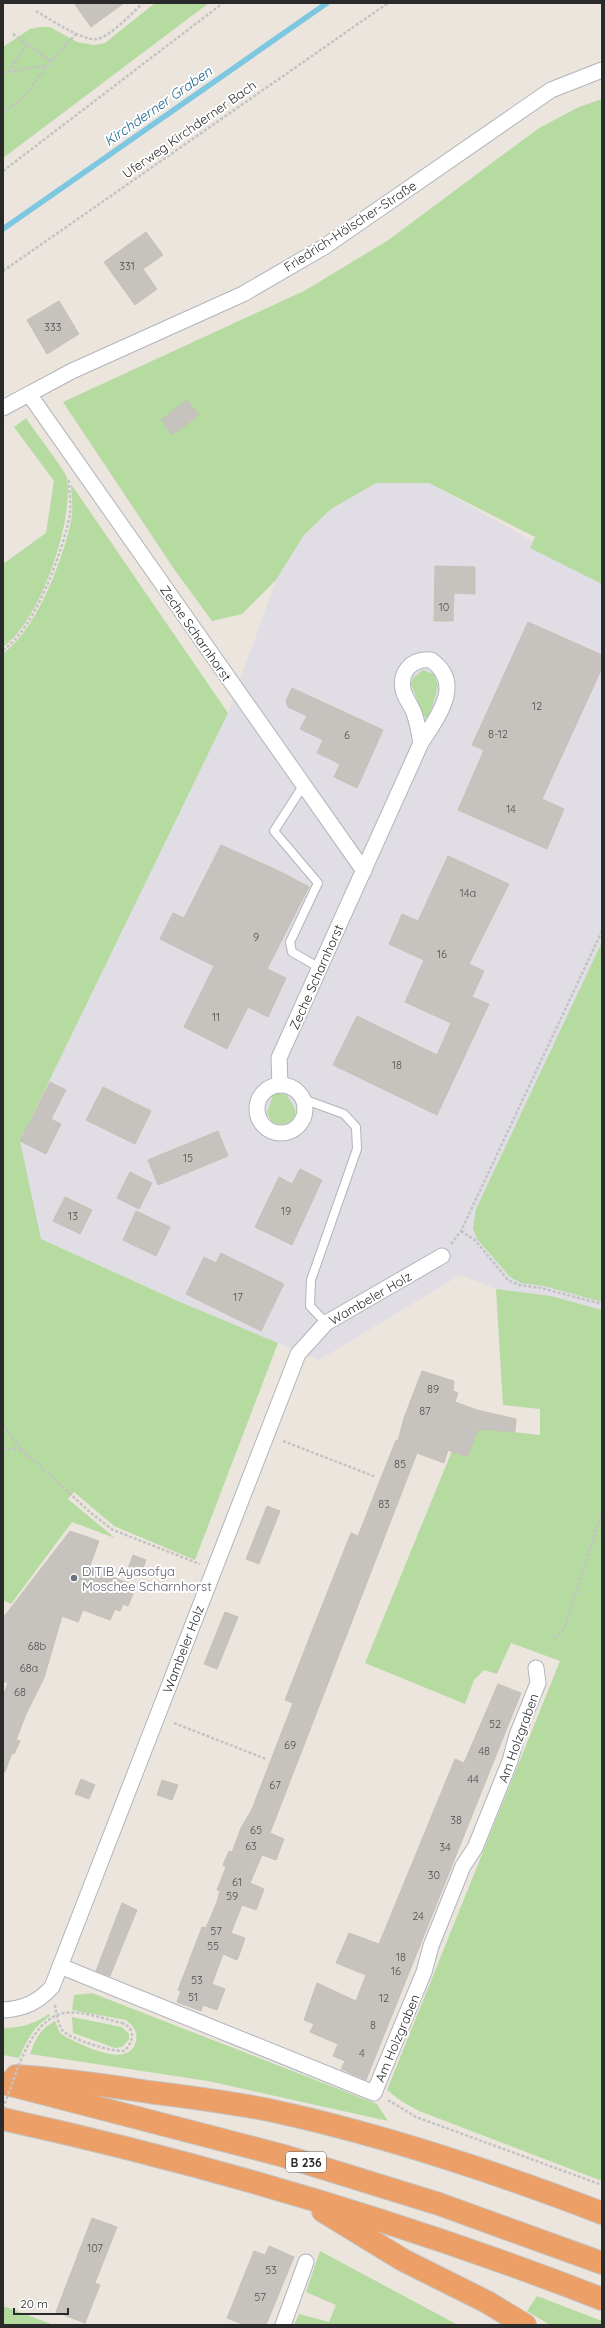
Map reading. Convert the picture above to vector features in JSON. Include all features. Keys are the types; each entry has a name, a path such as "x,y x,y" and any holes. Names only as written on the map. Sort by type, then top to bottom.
{"highway":[{"path":"3,2075 67,2079 206,2098 269,2110 367,2135 535,2187 602,2213"},
{"name":"B 236","path":"3,2083 291,2158 439,2204 602,2263"},
{"name":"B 236","path":"3,2119 287,2190 514,2265 602,2300"},
{"path":"287,2190 403,2260 487,2302 525,2325"}],"street":[{"name":"Friedrich-Hölscher-Straße","path":"3,408 72,371 243,294 324,247 551,90 602,70"},
{"name":"Zeche Scharnhorst","path":"29,394 364,871"},
{"name":"Zeche Scharnhorst","path":"280,1085 279,1058 421,743 443,708 447,690 444,673 439,666 431,660 421,659 411,663 405,670 402,687 415,715 421,743"},
{"path":"280,1085 286,1085 296,1090 303,1099 305,1107 304,1116 297,1126 285,1132 269,1129 261,1122 257,1106 265,1091 280,1085"},
{"name":"Wambeler Holz","path":"3,2010 25,2007 42,1998 52,1987 298,1354 326,1323 442,1256"},
{"name":"Am Holzgraben","path":"60,1966 374,2093 424,1972 431,1946 458,1880 464,1866 475,1848 510,1761 517,1735 538,1683 536,1668"},
{"path":"283,2325 306,2262"}],"lane":[{"path":"303,786 274,831 318,883 290,942 290,947 292,952 320,968"},
{"path":"303,1099 344,1114 356,1128 357,1149 311,1280 310,1306 326,1323"}],"path":[{"path":"36,11 86,38 96,39 105,35 143,3"},
{"path":"3,171 223,3"},
{"name":"Uferweg Kirchderner Bach","path":"3,271 388,3"},
{"path":"3,112 22,99 51,60 77,33"},
{"path":"13,34 51,60"},
{"path":"8,72 27,44"},
{"path":"3,73 48,65"},
{"path":"3,650 23,629 31,616 55,566 70,513 68,475"},
{"path":"442,1256 461,1231 602,931"},
{"path":"461,1231 475,1240 508,1280 519,1286 541,1288 602,1304"},
{"path":"3,1425 22,1449 91,1513 114,1530 213,1570"},
{"path":"283,1441 376,1477"},
{"path":"3,1449 22,1449"},
{"path":"554,1638 560,1634 564,1627 602,1511"},
{"path":"174,1723 266,1759"},
{"path":"3,2108 31,2040 45,2022 64,2013 76,2013 122,2023 127,2025 132,2030 130,2046 124,2051 110,2050 66,2034 62,2029 56,2012 52,1987"},
{"path":"374,2093 416,2117 602,2185"}],"shaded area":[{"path":"376,483 429,483 602,580 602,1310 551,1296 496,1289 460,1275 319,1360 180,1302 41,1239 20,1141 228,713 276,580 304,535 331,509"}],"green space":[{"path":"155,3 209,3 3,158 3,47 30,29 40,27 50,27 77,42 94,45 105,43"},
{"path":"602,99 602,584 530,548 535,537 429,483 376,483 331,509 304,535 276,580 242,614 212,621 174,569 63,402 304,291 387,241 539,128 579,107"},
{"path":"26,418 65,474 67,478 68,497 60,544 52,569 30,616 17,634 3,647 3,564 46,533 54,481 14,427"},
{"path":"71,484 228,713 20,1141 41,1239 180,1302 278,1343 195,1560 114,1526 74,1492 68,1499 115,1538 72,1522 11,1604 3,1600 3,653 15,643 27,628 48,590 69,531 72,515"},
{"path":"423,670 434,674 438,686 429,719 424,717 411,684 413,678"},
{"path":"602,942 602,1302 544,1286 521,1283 510,1277 477,1239 473,1229 476,1209"},
{"path":"274,1092 287,1095 294,1106 294,1118 288,1123 280,1124 272,1122 267,1113"},
{"path":"496,1289 551,1296 602,1310 602,2181 419,2111 401,2101 387,2090 560,1661 511,1643 497,1674 484,1670 474,1680 465,1704 365,1663 452,1451 467,1457 478,1428 540,1435 540,1409 503,1405"},
{"path":"92,1993 377,2104 388,2121 208,2081 30,2054 39,2035 45,2027 55,2021 60,2033 66,2037 104,2053 115,2055 124,2054 132,2049 136,2041 136,2032 126,2020 72,2010 74,1995"},
{"path":"49,2014 50,2016 44,2020 31,2034 19,2058 3,2055 3,2028 27,2025"},
{"path":"72,2017 122,2027 129,2034 129,2040 122,2047 115,2048 73,2033"},
{"path":"320,2251 458,2325 294,2325 299,2314 329,2322 336,2305 306,2292"},
{"path":"537,2296 602,2321 602,2325 550,2325 527,2311"},
{"path":"3,2306 54,2325 3,2325"}],"building":[{"path":"74,3 124,3 91,27"},
{"path":"146,232 163,255 143,269 157,289 135,305 104,262"},
{"path":"59,301 79,334 47,354 27,320"},
{"path":"187,400 199,415 172,435 161,420"},
{"path":"435,566 475,567 475,594 454,593 453,621 434,621"},
{"path":"528,622 602,655 602,668 542,799 564,809 547,849 458,810 484,750 472,745"},
{"path":"292,688 383,730 357,788 334,777 340,764 317,753 323,740 300,729 307,716 288,707 286,701"},
{"path":"221,845 279,871 309,887 267,969 286,978 268,1017 248,1007 227,1049 184,1027 214,966 160,939 173,913 184,918"},
{"path":"448,856 509,884 469,964 484,971 472,997 489,1004 437,1115 333,1065 357,1016 437,1055 451,1023 405,1002 424,960 389,944 402,914 418,921"},
{"path":"50,1082 66,1090 51,1119 61,1124 46,1154 20,1141"},
{"path":"103,1087 151,1111 135,1144 86,1120"},
{"path":"218,1131 228,1156 158,1185 148,1160"},
{"path":"300,1169 322,1180 292,1245 255,1227 279,1177 292,1184"},
{"path":"130,1172 152,1183 139,1209 117,1198"},
{"path":"65,1197 92,1210 80,1234 53,1221"},
{"path":"136,1211 170,1227 156,1256 123,1240"},
{"path":"221,1253 284,1284 261,1331 186,1294 204,1257 216,1263"},
{"path":"422,1371 454,1381 453,1391 458,1393 455,1402 477,1410 516,1419 515,1432 478,1429 467,1457 448,1450 444,1463 417,1453 270,1833 284,1839 276,1860 262,1855 250,1883 264,1889 260,1900 256,1910 242,1905 231,1933 245,1938 241,1950 237,1960 223,1954 212,1984 225,1989 217,2010 203,2005 201,2011 177,2002 181,1991 178,1990 202,1927 206,1928 217,1902 220,1891 217,1890 226,1867 223,1865 229,1851 232,1852 241,1828 252,1809 293,1703 285,1700 316,1621 351,1533 358,1536 396,1440 398,1441 404,1418"},
{"path":"267,1506 280,1511 259,1564 246,1559"},
{"path":"70,1531 99,1541 89,1568 136,1586 128,1606 123,1604 120,1611 115,1609 110,1620 83,1610 78,1622 62,1616 44,1678 26,1714 16,1740 20,1741 14,1754 12,1753 5,1772 3,1772 3,1696 8,1683 3,1681 3,1618"},
{"path":"133,1555 146,1560 141,1574 128,1569"},
{"path":"225,1612 238,1617 217,1669 204,1664"},
{"path":"498,1684 521,1693 366,2080 341,2069 345,2061 333,2056 338,2044 310,2032 314,2024 304,2020 317,1983 356,2001 366,1975 336,1963 349,1933 379,1944 455,1759 464,1763"},
{"path":"81,1779 95,1785 89,1799 75,1794"},
{"path":"162,1780 178,1785 172,1800 157,1795"},
{"path":"122,1903 137,1910 110,1976 96,1971"},
{"path":"92,2218 117,2227 95,2283 100,2285 85,2323 56,2312"},
{"path":"269,2246 294,2257 266,2325 245,2325 227,2318 254,2251 265,2255"}],"waterway":[{"name":"Kirchderner Graben","path":"3,229 327,3"}],"place":[{"name":"DITIB Ayasofya Moschee Scharnhorst","path":"74,1578"}]}
